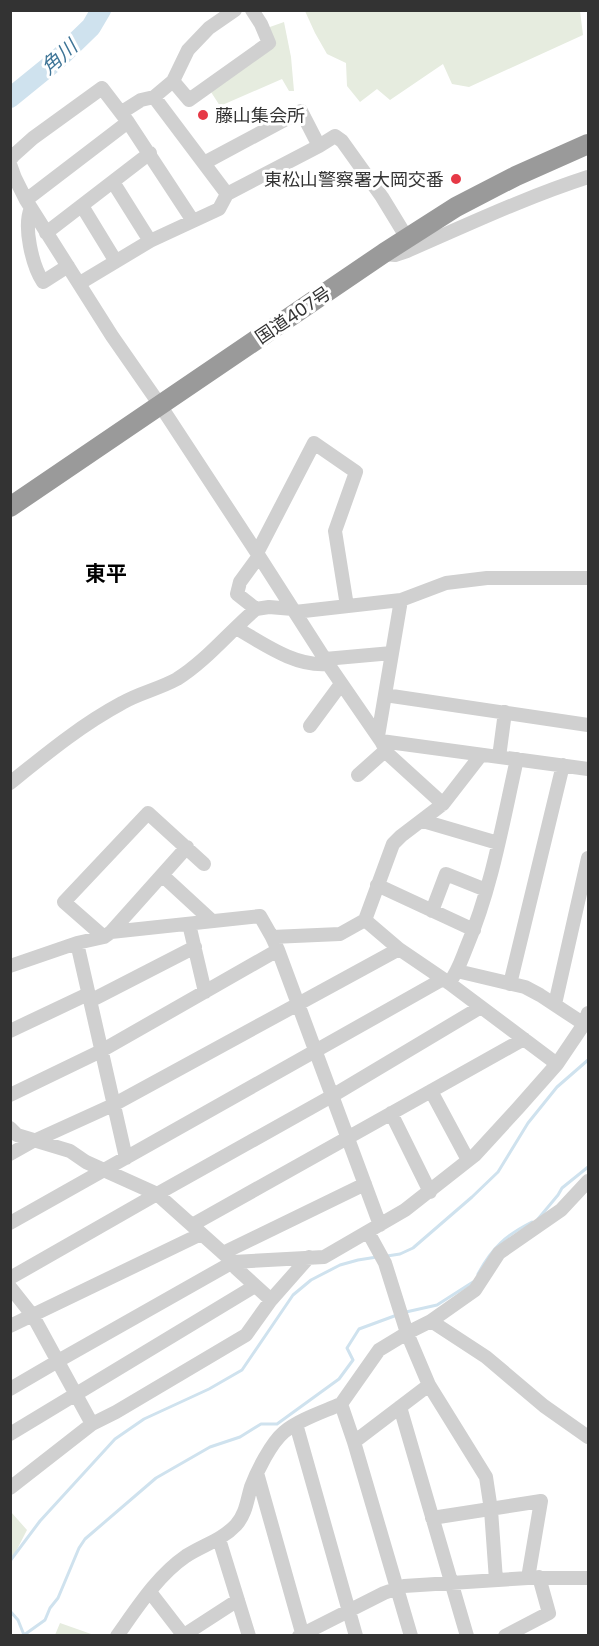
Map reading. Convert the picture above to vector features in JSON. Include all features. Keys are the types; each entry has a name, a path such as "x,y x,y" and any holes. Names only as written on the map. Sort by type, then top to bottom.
{"highway":[{"name":"国道407号","path":"10,507 456,207 483,192 588,144"}],"street":[{"path":"68,266 43,282 38,274 27,226 29,204 125,117 141,99 154,97 173,81 188,50 209,28 235,10"},
{"path":"173,81 189,100 269,43 252,10"},
{"path":"193,221 150,153 102,88 33,138 14,155 10,162 13,179 46,233 388,754 443,804"},
{"path":"154,97 227,194"},
{"path":"204,163 301,111 319,146"},
{"path":"80,283 150,241 219,209 227,194 335,136 342,141 408,238"},
{"path":"46,233 150,153"},
{"path":"384,254 395,255 407,251 490,214 588,177"},
{"path":"113,182 150,241"},
{"path":"82,206 115,260"},
{"path":"256,609 237,594 240,582 258,554 314,443 356,472 335,531 347,606"},
{"path":"10,783 93,720 124,701 158,689 177,679 256,609 294,611 401,600 446,583 487,578 588,578"},
{"path":"358,775 382,742 385,695 401,600"},
{"path":"236,628 295,660 319,665 392,653"},
{"path":"310,726 341,684"},
{"path":"385,695 588,725"},
{"path":"499,757 505,712"},
{"path":"382,742 588,769"},
{"path":"10,1095 101,1051 205,992 275,944 340,934 365,920 393,844 443,804 481,754"},
{"path":"450,978 474,930 498,843 517,759"},
{"path":"510,984 563,765"},
{"path":"108,935 64,902 148,813 204,864"},
{"path":"423,821 498,843"},
{"path":"108,935 187,847"},
{"path":"555,1004 588,858"},
{"path":"432,910 446,874 486,890"},
{"path":"162,875 212,921"},
{"path":"377,885 474,930"},
{"path":"10,966 108,935 260,916 275,944 365,1184 374,1228 407,1333 429,1385 486,1477 492,1510 496,1580"},
{"path":"365,920 399,949 450,978 481,1007 556,1064"},
{"path":"189,924 205,992"},
{"path":"77,944 126,1158"},
{"path":"10,1031 195,947"},
{"path":"10,1154 35,1140 113,1105 399,949"},
{"path":"10,1223 450,978 525,987 586,1019 556,1064 475,1155 405,1210 324,1257 228,1257"},
{"path":"10,1278 332,1096 481,1007"},
{"path":"10,1326 196,1230 391,1113 524,1040"},
{"path":"431,1091 468,1160"},
{"path":"391,1113 430,1192"},
{"path":"10,1128 17,1135 70,1151 103,1171 157,1194 228,1257 236,1268 271,1300"},
{"path":"117,1635 169,1570 237,1525 242,1518 257,1473 278,1437 296,1424 341,1404 379,1350 430,1321 475,1290 499,1253 561,1210 588,1181"},
{"path":"10,1389 228,1257 365,1184"},
{"path":"10,1488 92,1424 246,1335 271,1300 309,1257"},
{"path":"10,1434 255,1286"},
{"path":"10,1287 33,1316 92,1424"},
{"path":"430,1321 486,1357 544,1406 588,1437"},
{"path":"354,1442 429,1385"},
{"path":"341,1404 411,1635"},
{"path":"400,1407 467,1635"},
{"path":"296,1424 357,1635"},
{"path":"257,1473 301,1635 397,1588 533,1578 588,1578"},
{"path":"432,1518 541,1501 533,1578 549,1613 505,1635"},
{"path":"219,1539 249,1635"},
{"path":"150,1592 184,1635 238,1600"}],"shaded area":[{"path":"305,11 580,11 583,35 469,87 452,84 443,64 390,100 377,89 360,102 347,86 346,63 327,54"},
{"path":"284,22 291,57 294,91 289,91 282,79 220,106 211,92 273,45 267,28"},
{"path":"11,1512 27,1530 11,1561"},
{"path":"60,1623 94,1635 55,1635"}],"waterway":[{"name":"角川","path":"10,98 58,59 91,27 101,10"},
{"path":"387,1256 400,1254 413,1248 498,1172 528,1123 557,1087 588,1060"},
{"path":"538,1219 562,1188 588,1167"},
{"path":"478,1274 500,1243 532,1222"},
{"path":"10,1561 40,1521 115,1439 144,1419 209,1389 242,1370 293,1295 311,1280 340,1265 377,1257"},
{"path":"406,1312 437,1305 473,1282"},
{"path":"10,1611 18,1620 24,1635 45,1620 50,1608 58,1598 85,1539 156,1478 210,1447 240,1437 261,1424 277,1424 339,1379 353,1360 347,1348 359,1329 397,1315"}],"place":[{"name":"藤山集会所","path":"203,115"},
{"name":"東松山警察署大岡交番","path":"456,179"}],"district":[{"name":"東平","path":"106,573"}]}
